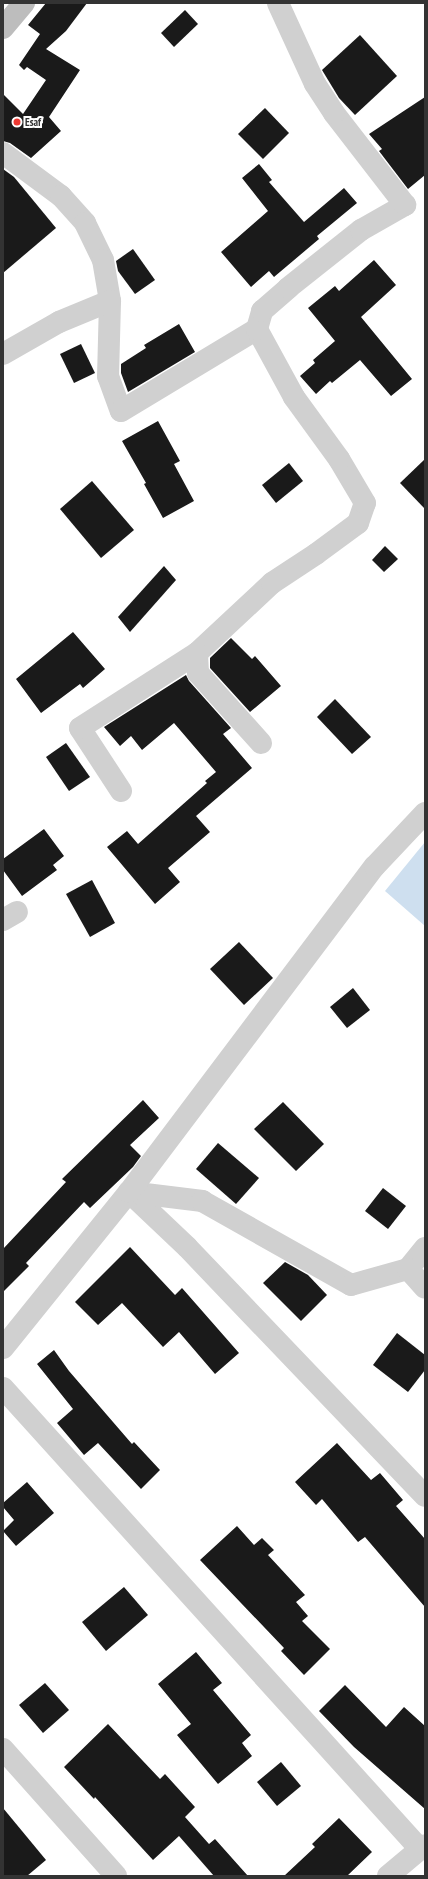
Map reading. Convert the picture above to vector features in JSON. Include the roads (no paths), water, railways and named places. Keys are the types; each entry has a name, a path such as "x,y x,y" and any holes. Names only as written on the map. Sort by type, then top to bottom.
{"street":[{"path":"3,28 24,3"},
{"path":"3,153 61,196 85,223 102,260 110,301 108,376 121,411 256,329 262,311 288,288 361,230 405,205 334,113 315,84 278,3"},
{"path":"3,354 59,322 110,301"},
{"path":"121,791 80,728 197,653 272,583 316,554 358,523 365,502 339,460 294,397 256,329"},
{"path":"197,653 198,673 261,744"},
{"path":"3,1348 129,1192 375,866 425,813"},
{"path":"129,1192 202,1201 351,1285 408,1269 425,1248"},
{"path":"129,1192 187,1247 425,1496"},
{"path":"408,1269 425,1288"},
{"path":"3,1388 422,1847 388,1876"},
{"path":"3,1749 116,1876"}],"water":[{"path":"425,842 425,926 385,891"}],"place":[{"name":"Esaf","path":"17,122"}]}
